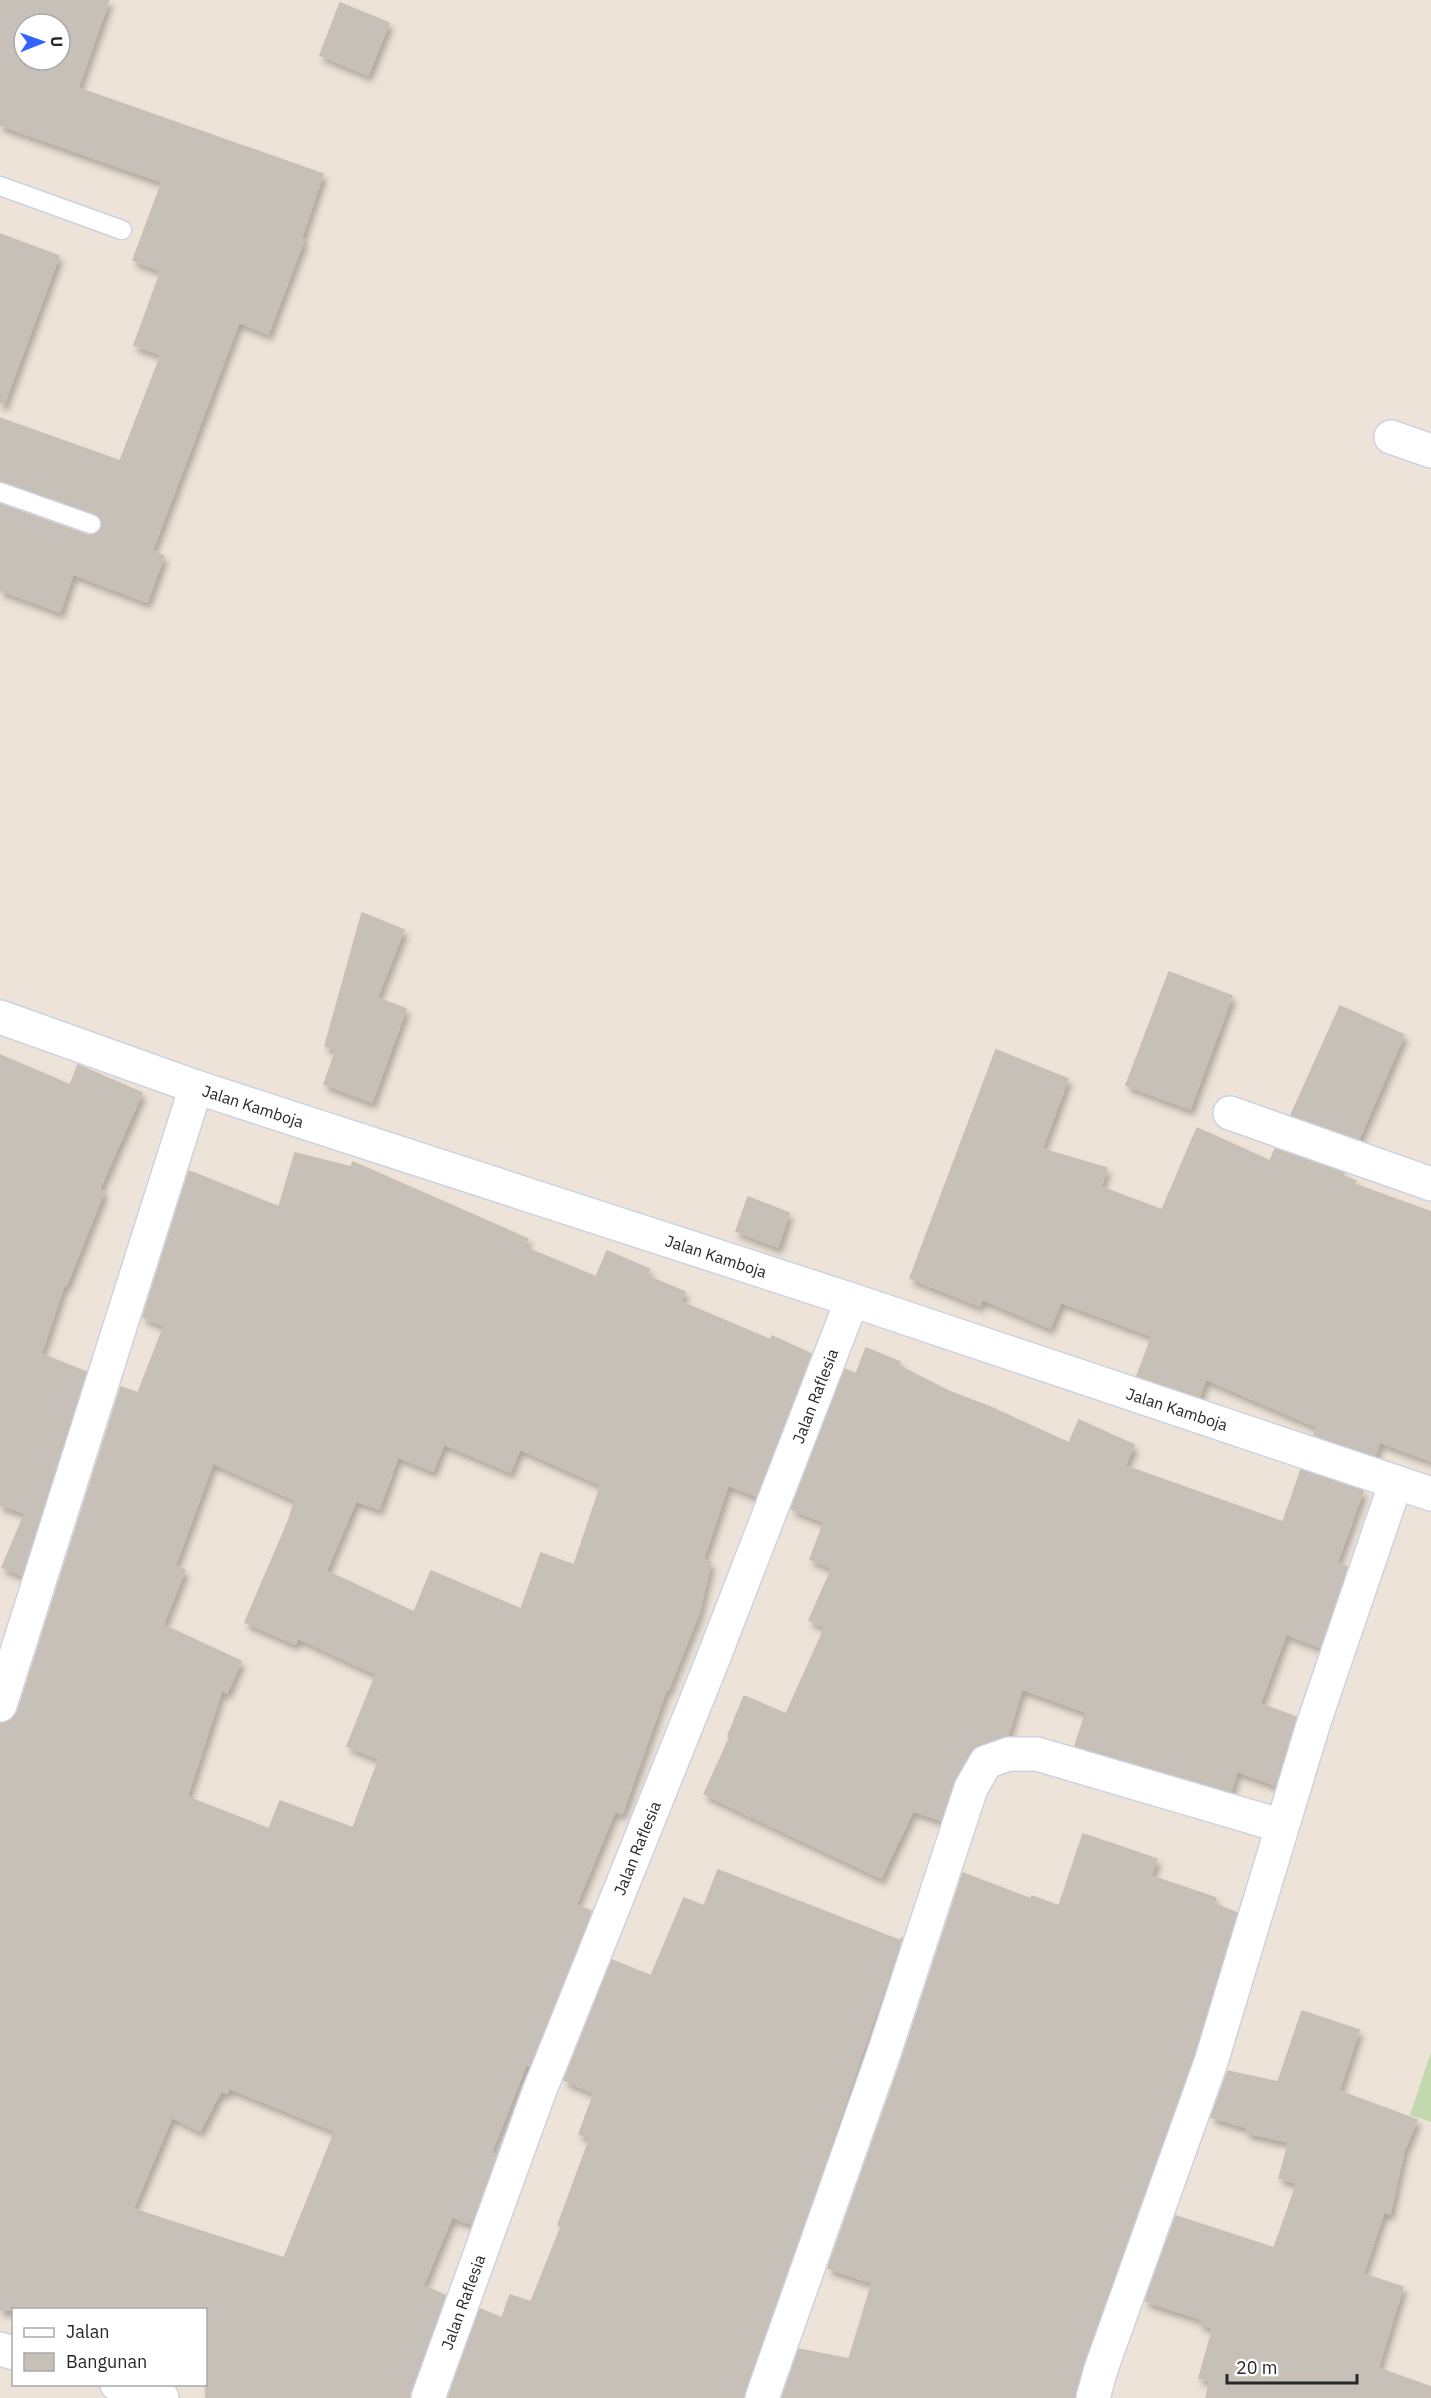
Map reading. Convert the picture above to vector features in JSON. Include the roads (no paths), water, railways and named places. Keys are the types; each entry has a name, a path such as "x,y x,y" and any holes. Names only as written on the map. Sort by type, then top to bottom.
{"street":[{"path":"1391,437 1431,451"},
{"name":"Jalan Kamboja","path":"0,1017 196,1087 852,1300 1431,1494"},
{"path":"0,1705 196,1087"},
{"path":"1230,1113 1431,1184"},
{"name":"Jalan Raflesia","path":"428,2398 540,2092 717,1648 852,1300"},
{"path":"1093,2398 1101,2369 1211,2062 1314,1722 1396,1482"},
{"path":"762,2398 884,2053 971,1788 986,1762 1008,1754 1037,1754 1282,1826"},
{"path":"120,2386 162,2398"}],"lane":[{"path":"0,186 122,230"},
{"path":"0,492 91,524"}]}
